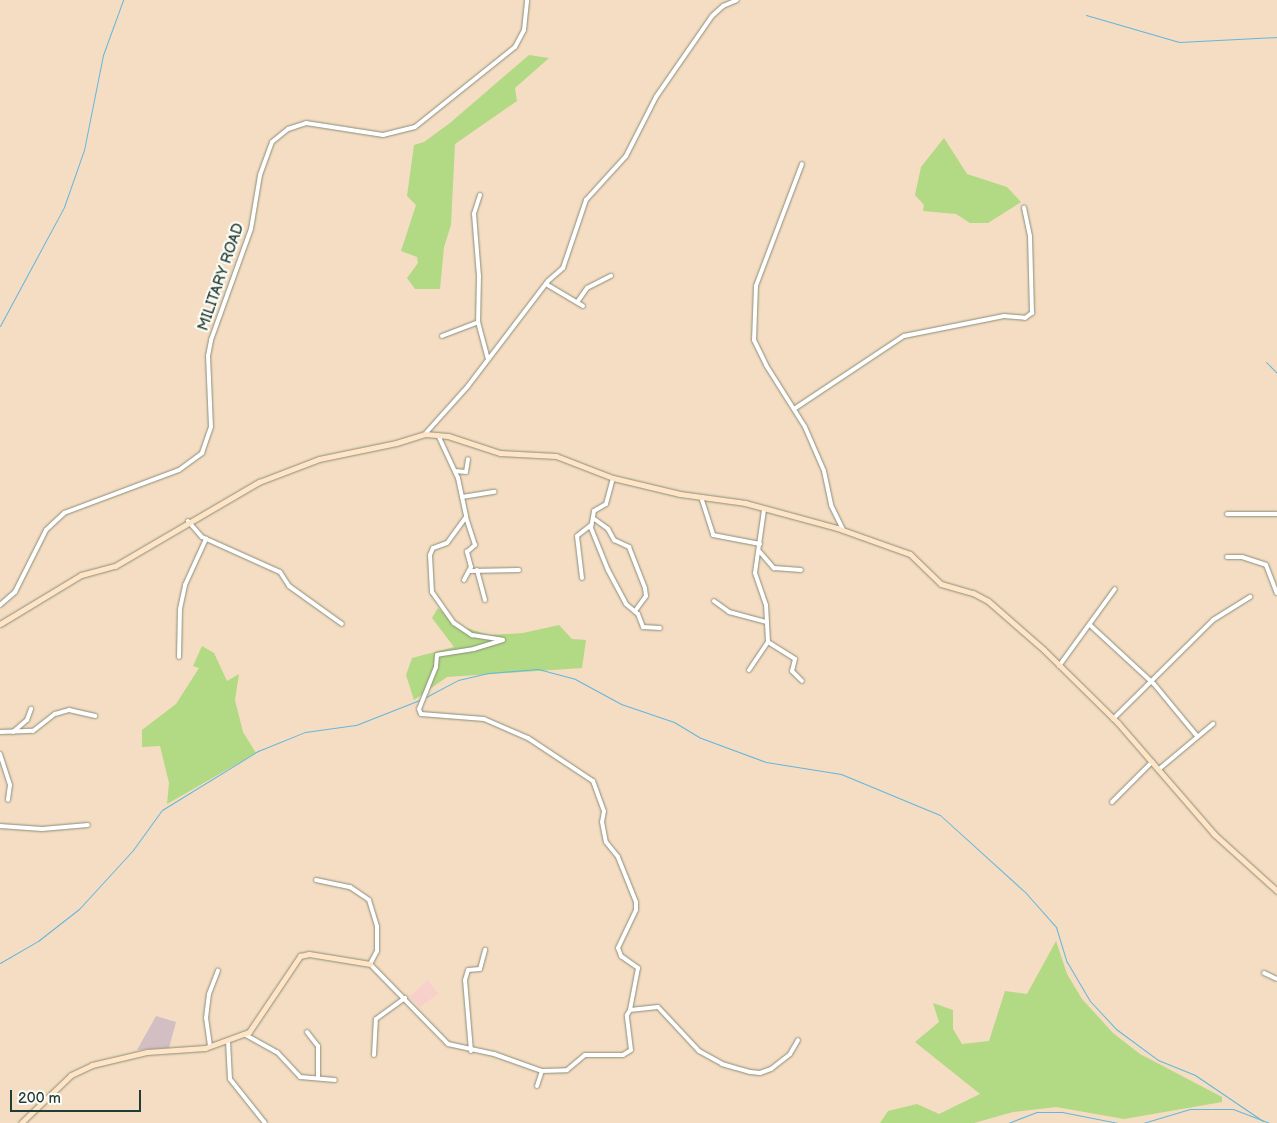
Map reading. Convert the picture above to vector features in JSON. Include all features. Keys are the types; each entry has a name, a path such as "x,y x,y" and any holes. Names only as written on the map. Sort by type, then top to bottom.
{"street":[{"name":"MILITARY ROAD","path":"0,605 15,592 46,530 64,513 179,470 202,453 211,427 208,356 211,340 251,229 260,175 272,142 288,129 306,123 383,135 415,127 516,47 524,30 527,0"},
{"path":"425,434 488,360 546,284 563,268 586,200 626,156 656,98 712,16 723,6 737,0"},
{"path":"802,164 756,286 754,340 766,365 794,409 824,471 831,505 843,530"},
{"path":"480,195 474,214 479,276 478,322 488,360"},
{"path":"794,409 904,336 1004,316 1025,318 1032,313 1030,236 1024,208"},
{"path":"578,301 587,288 611,276"},
{"path":"546,284 578,301 583,306"},
{"path":"442,336 478,322"},
{"path":"0,624 81,576 115,566 188,521 289,469 425,434 438,435 500,453 556,456 613,478 701,497 745,503 764,510 843,530 902,550 941,584 980,597 1060,666 1113,719 1214,834 1277,891"},
{"path":"438,435 455,471 475,545 467,552 470,571 464,580"},
{"path":"455,471 466,472 468,459"},
{"path":"613,478 606,504 594,511 592,525 608,570 626,604 635,611 643,628 660,628"},
{"path":"462,497 496,492"},
{"path":"701,497 713,535 760,544"},
{"path":"749,670 768,642 762,587 755,573 764,510"},
{"path":"1228,514 1277,514"},
{"path":"22,1123 71,1075 92,1065 147,1052 210,1046 249,1032 300,956 316,955 370,964 448,1044 471,1051 494,1054 542,1070 567,1070 585,1055 623,1055 631,1050 627,1015 630,1010 638,968 622,956 618,948 636,910 636,902 618,857 606,842 602,822 604,811 594,781 528,738 484,719 421,714 419,709 436,667 437,655 474,649 503,640 472,635 454,623 432,592 430,555 433,548 447,543 466,517"},
{"path":"593,518 608,528 614,540 629,547 645,588 646,596 635,611"},
{"path":"188,521 206,539 280,572 289,586 342,624"},
{"path":"582,578 577,536 592,525"},
{"path":"179,657 180,609 185,585 206,539"},
{"path":"759,551 774,568 801,570"},
{"path":"1227,557 1242,556 1266,565 1277,593"},
{"path":"477,570 485,600"},
{"path":"470,571 519,570"},
{"path":"1060,666 1115,590"},
{"path":"1113,719 1213,620 1250,597"},
{"path":"714,601 729,612 767,622"},
{"path":"1090,624 1151,682 1197,736"},
{"path":"768,642 794,659 792,671 802,681"},
{"path":"12,732 26,720 31,709"},
{"path":"0,732 33,731 55,714 69,710 95,716"},
{"path":"1158,770 1212,724"},
{"path":"0,754 10,785 8,800"},
{"path":"1112,802 1152,762"},
{"path":"0,826 42,829 88,825"},
{"path":"316,880 350,887 369,900 377,928 377,950 370,964"},
{"path":"471,1051 465,980 468,970 480,969 485,950"},
{"path":"210,1046 206,1018 209,994 218,971"},
{"path":"1264,973 1277,979"},
{"path":"374,1055 376,1019 405,998"},
{"path":"630,1010 658,1007 699,1051 722,1064 760,1074 771,1069 790,1054 798,1040"},
{"path":"307,1032 318,1046 318,1078"},
{"path":"244,1034 277,1052 300,1077 335,1080"},
{"path":"228,1041 230,1079 265,1123"},
{"path":"537,1086 542,1070"}],"shaded area":[{"path":"428,980 438,994 420,1007 409,997"},
{"path":"156,1016 176,1022 169,1048 137,1050"}],"green space":[{"path":"529,55 549,58 515,88 517,101 455,144 451,225 444,247 440,289 415,289 407,278 418,263 417,257 401,251 416,205 407,196 414,145 424,142 450,123"},
{"path":"944,138 967,174 1007,187 1021,202 988,223 970,223 956,214 923,211 924,205 915,195 921,167"},
{"path":"438,608 460,626 489,635 523,633 559,625 572,639 586,640 582,668 447,677 414,700 406,675 412,658 454,647 432,618"},
{"path":"202,646 214,653 227,681 239,674 235,700 243,732 256,753 167,804 169,783 160,746 142,747 142,730 176,704 199,668 193,666"},
{"path":"1056,941 1067,974 1082,999 1113,1033 1140,1054 1222,1097 1222,1102 1124,1119 1056,1107 1013,1112 974,1123 880,1123 888,1111 917,1104 939,1114 980,1094 915,1042 939,1022 933,1003 953,1010 953,1029 962,1044 989,1041 1005,991 1027,994"}],"waterway":[{"path":"0,326 64,207 84,150 103,55 123,0"},
{"path":"1086,15 1179,42 1277,37"},
{"path":"1266,362 1277,373"},
{"path":"426,697 458,680 489,673 538,669 575,679 621,704 674,722 701,738 766,762 841,774 940,815 1025,892 1056,927 1067,962 1090,1001 1116,1029 1158,1060 1195,1075 1263,1121"},
{"path":"0,963 38,941 79,909 133,850 162,810 258,751 305,732 356,725 422,699"},
{"path":"1143,1123 1190,1109 1233,1109 1269,1123"},
{"path":"1008,1123 1036,1112 1062,1112 1118,1123"}]}
